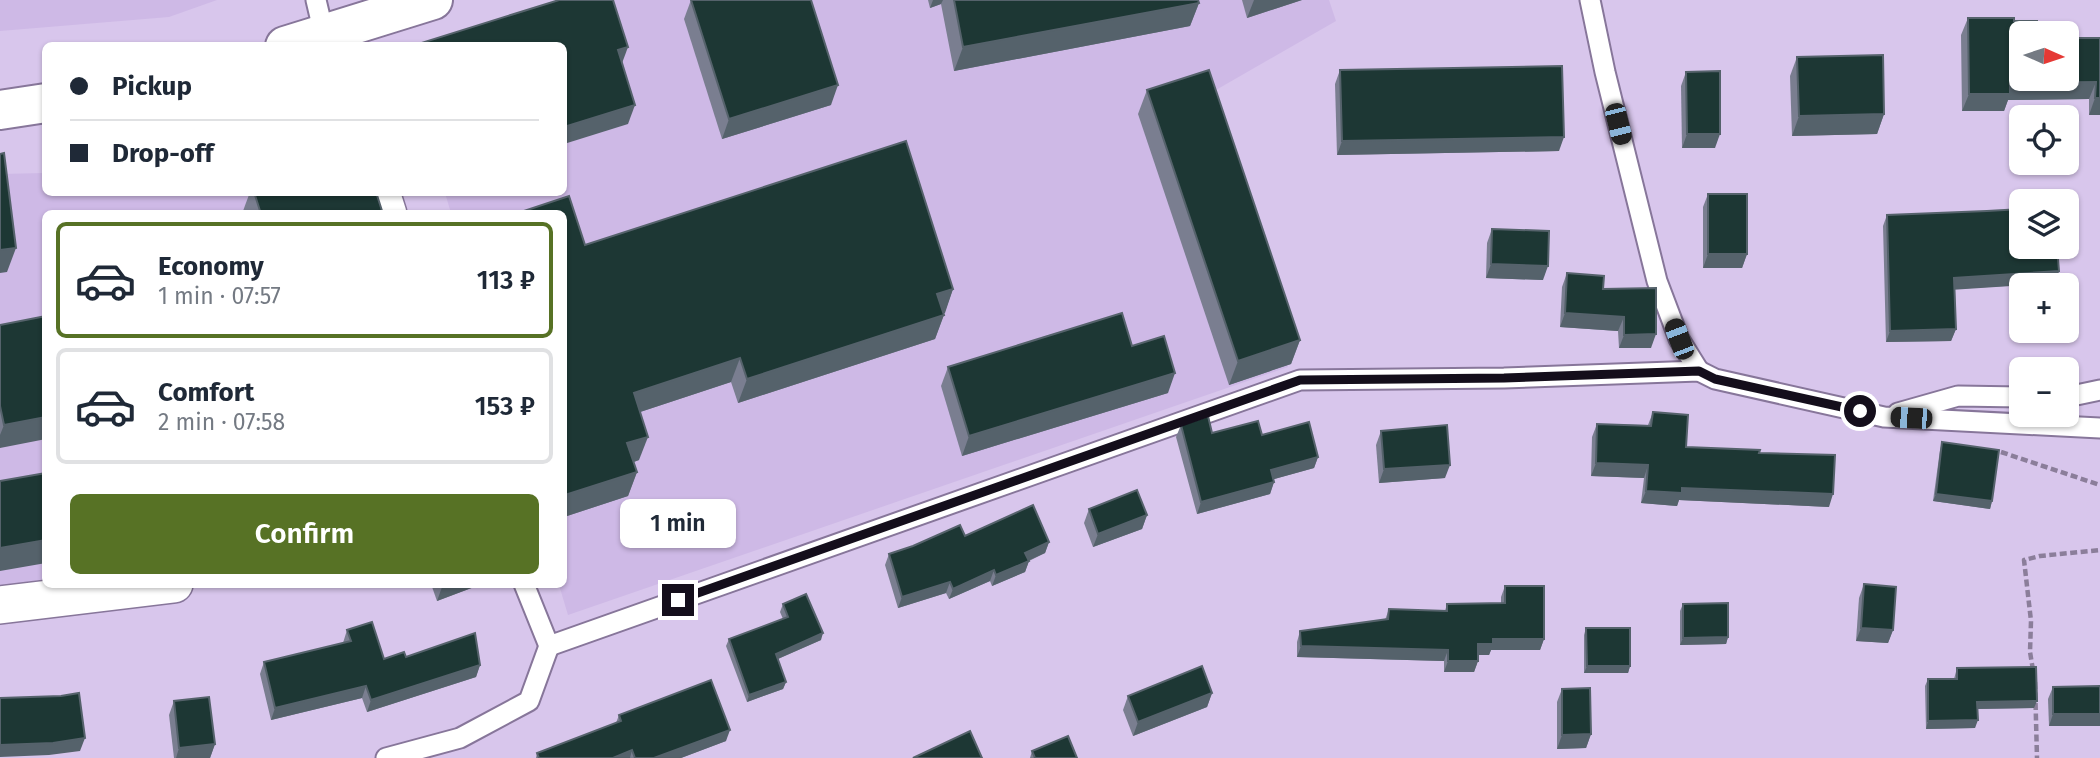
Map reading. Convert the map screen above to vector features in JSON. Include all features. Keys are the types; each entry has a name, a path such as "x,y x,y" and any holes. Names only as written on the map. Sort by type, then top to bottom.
{"main road":[{"path":"293,42 323,26 433,0"},
{"path":"0,110 42,104"}],"street":[{"path":"0,605 141,588"}],"lane":[{"path":"1590,0 1605,72 1657,281 1679,339 1699,371"},
{"path":"549,646 1300,380 1504,378 1699,371 1715,379 1884,417 2100,428"},
{"path":"2079,394 2100,390"},
{"path":"1884,417 1958,396 2009,397"},
{"path":"386,758 460,738 529,701 549,646 526,588"}],"path":[{"path":"2037,758 2037,689 2030,652 2031,621 2024,561 2040,556 2100,550"}],"shaded area":[{"path":"0,0 217,0 169,17 0,31"},
{"path":"580,0 1329,0 1336,21 1202,98 1288,367 568,615 560,588 567,588 567,210 450,210 446,196 567,196 567,42 452,42"},
{"path":"42,173 42,196 370,196 375,210 42,210 42,579 0,586 0,174"}],"building":[{"path":"559,0 613,0 628,47 618,50 635,105 567,126 567,42 424,42"},
{"path":"691,0 811,0 838,85 729,119"},
{"path":"954,0 1198,0 1199,3 963,47"},
{"path":"1968,18 2014,18 2014,21 2009,21 2010,94 1969,94"},
{"path":"2079,38 2100,38 2100,98 2095,98 2096,82 2079,82"},
{"path":"1883,55 1884,114 1799,116 1797,57"},
{"path":"1562,66 1564,137 1342,141 1340,70"},
{"path":"1209,70 1300,340 1238,361 1147,90"},
{"path":"1720,71 1720,134 1687,134 1686,72"},
{"path":"906,141 953,289 937,294 944,315 747,379 740,358 634,393 648,437 627,443 637,472 567,494 567,210 527,210 569,196 585,245"},
{"path":"4,153 16,248 0,250 0,154"},
{"path":"1708,194 1747,194 1747,254 1708,254"},
{"path":"255,196 377,196 382,210 260,210"},
{"path":"2009,210 2009,259 2058,259 2059,271 1954,278 1956,329 1890,331 1887,215"},
{"path":"1492,229 1549,231 1548,266 1491,264"},
{"path":"1567,273 1604,276 1603,289 1656,288 1656,334 1624,335 1624,317 1565,313"},
{"path":"1122,313 1132,346 1164,336 1175,373 969,436 948,367"},
{"path":"42,317 42,418 4,425 0,406 0,325"},
{"path":"1653,412 1688,415 1686,447 1835,455 1833,494 1682,488 1682,493 1646,491 1648,465 1596,463 1597,424 1651,426"},
{"path":"1208,416 1212,433 1258,421 1262,435 1309,422 1318,457 1271,470 1274,482 1201,502 1181,425"},
{"path":"1447,425 1450,465 1384,469 1381,431"},
{"path":"1942,442 1999,450 1992,501 1936,494"},
{"path":"42,474 42,541 0,548 0,481"},
{"path":"1137,490 1147,515 1098,534 1089,509"},
{"path":"1033,505 1049,542 1025,553 1029,561 996,575 994,570 953,589 950,582 902,597 889,554 960,525 965,536"},
{"path":"1864,584 1896,587 1893,630 1861,628"},
{"path":"1505,586 1544,586 1544,639 1493,639 1493,644 1478,644 1478,661 1448,661 1448,650 1301,646 1300,631 1388,619 1389,609 1447,611 1447,604 1505,603"},
{"path":"806,594 823,633 776,654 786,682 749,695 729,639 788,617 783,604"},
{"path":"1728,603 1728,637 1683,638 1683,604"},
{"path":"372,622 384,659 404,652 406,657 475,633 480,665 371,700 366,686 275,708 264,662 351,641 347,630"},
{"path":"1586,628 1630,628 1630,666 1587,666"},
{"path":"1202,666 1212,693 1138,722 1128,696"},
{"path":"2036,667 2037,701 1977,702 1978,720 1928,721 1928,679 1957,679 1957,668"},
{"path":"711,680 730,730 654,758 635,758 632,750 613,758 539,758 537,753 621,721 619,715"},
{"path":"2100,686 2100,714 2053,714 2053,687"},
{"path":"1590,688 1591,734 1562,735 1562,689"},
{"path":"79,693 85,738 53,743 0,745 0,698"},
{"path":"209,697 215,744 179,748 174,701"},
{"path":"970,731 982,758 913,758"},
{"path":"1068,736 1077,758 1035,758 1032,751"}],"route":[{"path":"678,600 1300,380 1504,378 1699,371 1715,379 1860,411"}]}
